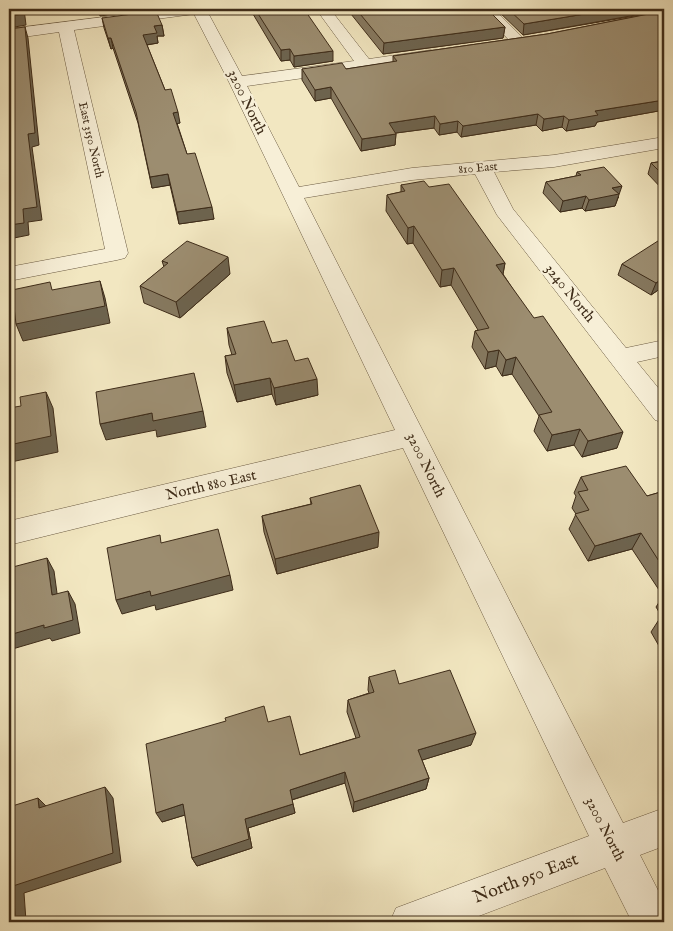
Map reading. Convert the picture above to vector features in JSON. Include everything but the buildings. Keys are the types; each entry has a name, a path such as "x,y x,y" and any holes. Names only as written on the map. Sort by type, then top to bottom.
{"street":[{"path":"9,34 199,9"},
{"name":"3200 North","path":"199,9 237,82 653,922"},
{"path":"323,9 365,64"},
{"path":"486,9 519,42"},
{"name":"East 3150 North","path":"9,274 117,253 65,26"},
{"path":"500,45 537,40"},
{"path":"237,82 442,53"},
{"name":"810 East","path":"292,194 412,174 554,161 664,142"},
{"name":"3240 North","path":"482,168 504,211 622,357 664,414"},
{"path":"622,357 664,348"},
{"name":"North 880 East","path":"9,533 412,436"},
{"name":"North 950 East","path":"410,922 664,827"}]}
